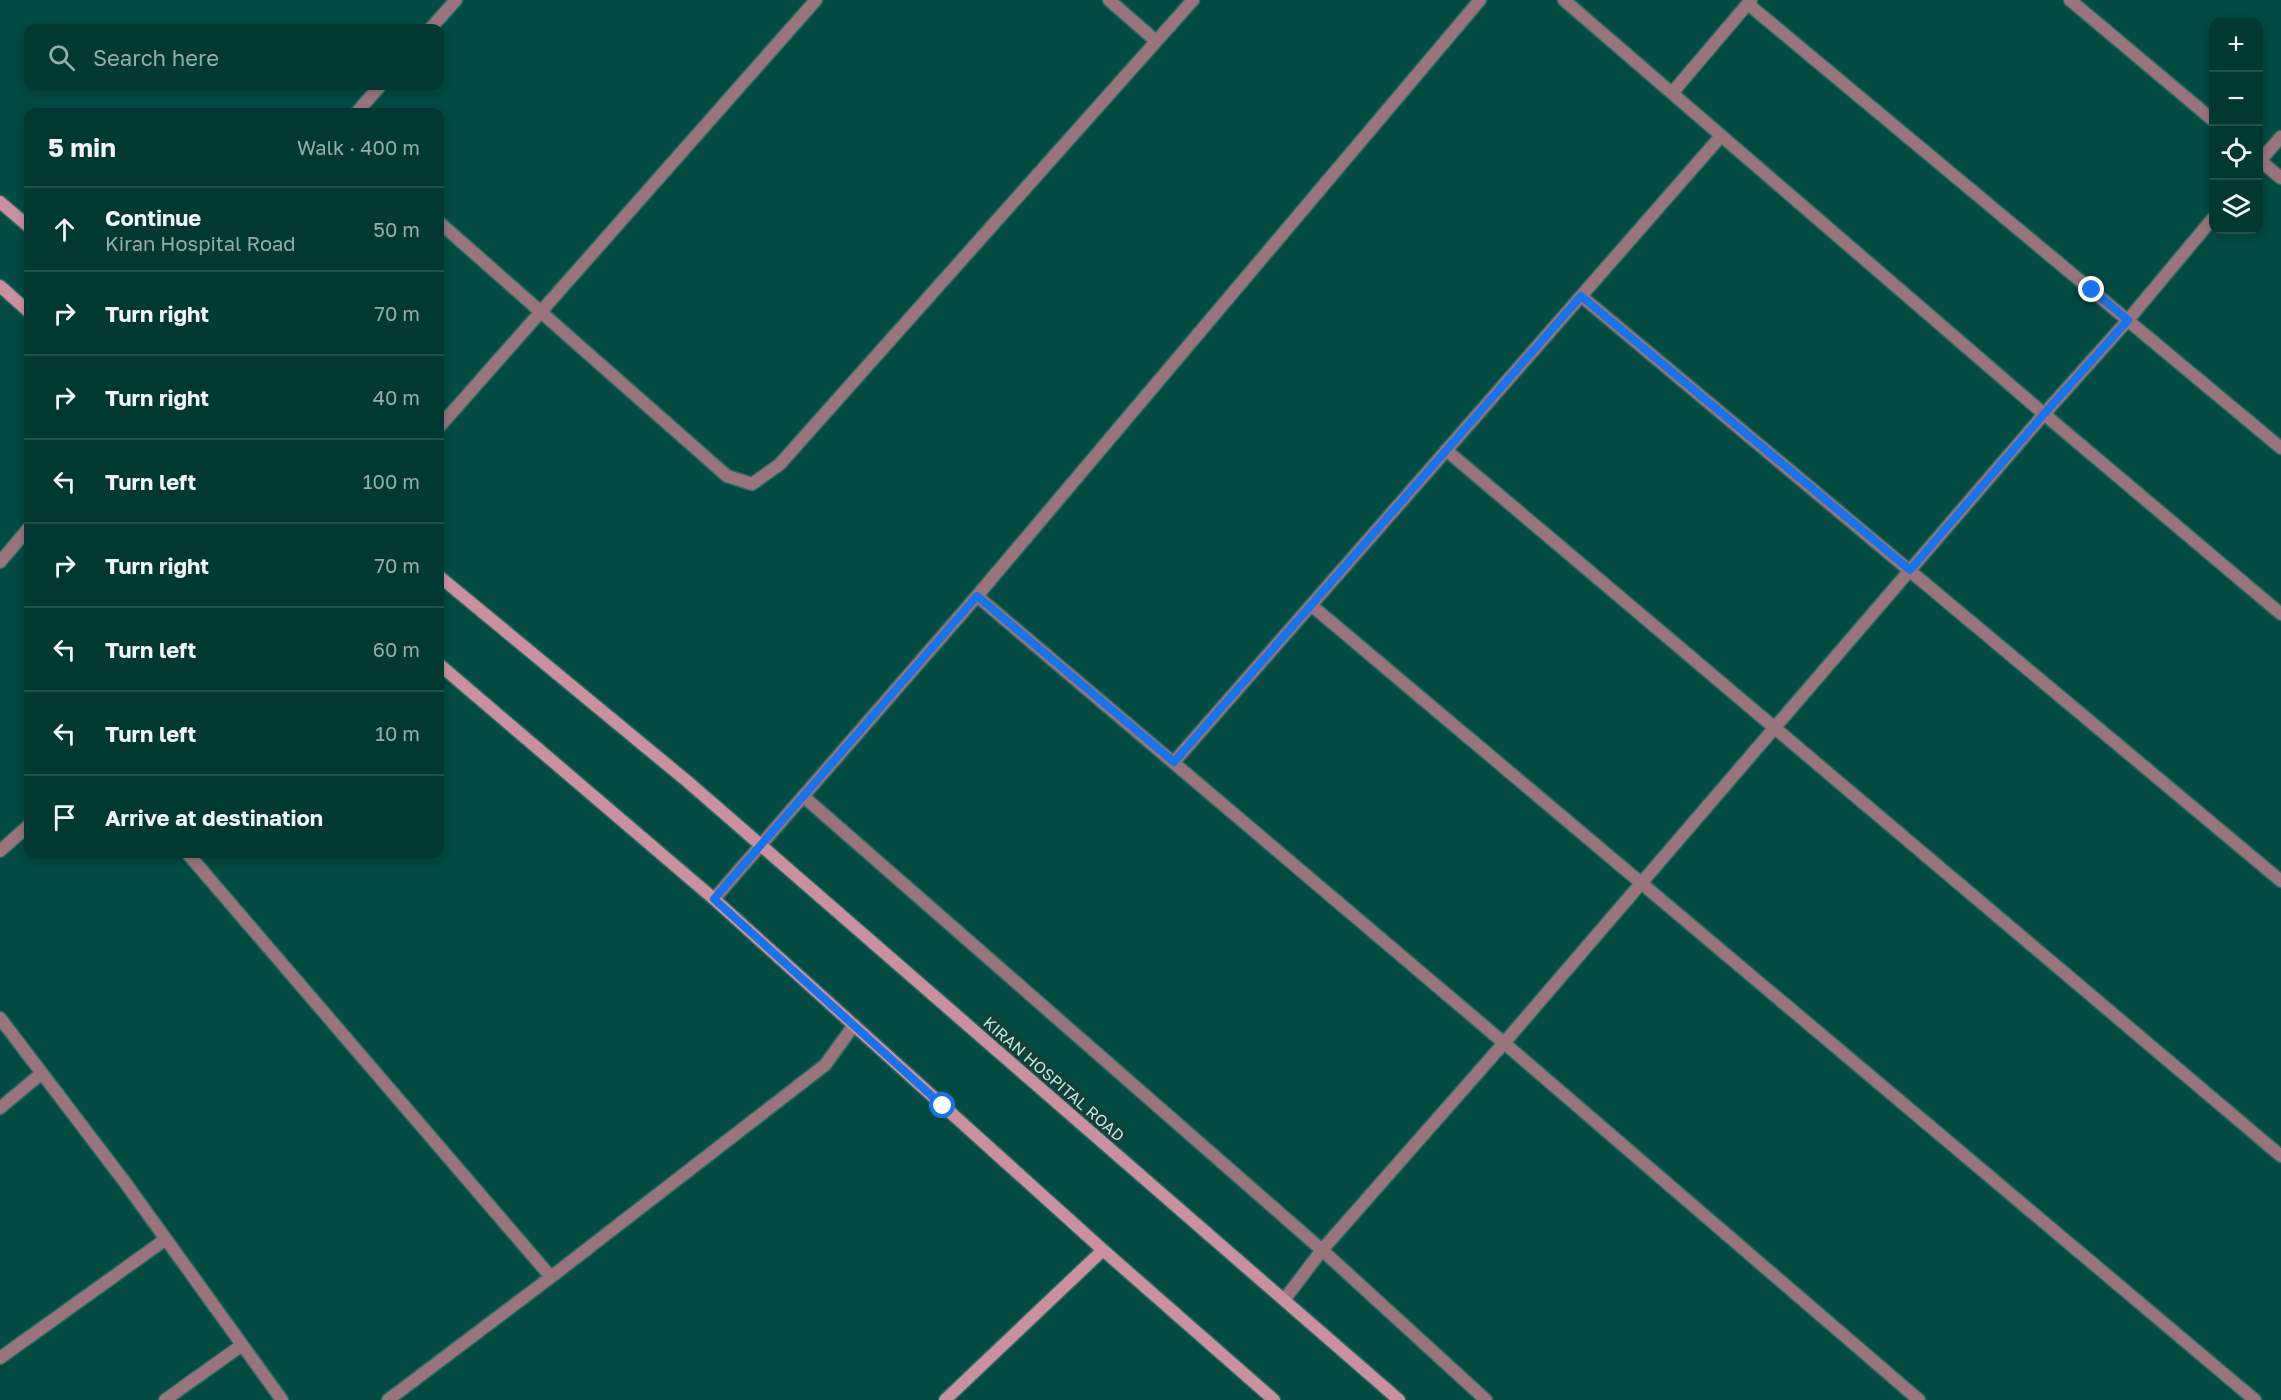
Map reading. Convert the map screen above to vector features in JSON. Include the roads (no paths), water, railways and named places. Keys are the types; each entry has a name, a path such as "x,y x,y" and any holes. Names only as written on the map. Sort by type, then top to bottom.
{"main road":[{"path":"0,202 24,223"},
{"path":"0,286 24,307"},
{"name":"KIRAN HOSPITAL ROAD","path":"444,580 688,782 1399,1400"},
{"path":"444,668 714,899 1103,1250 1274,1400"},
{"path":"945,1400 1103,1250"}],"street":[{"path":"435,24 456,0"},
{"path":"444,421 816,0"},
{"path":"1109,0 1156,41"},
{"path":"444,227 727,476 752,484 780,464 1193,0"},
{"path":"714,899 977,596 1480,0"},
{"path":"1564,0 2044,414 2281,614"},
{"path":"2070,0 2209,117"},
{"path":"1672,93 1749,2 2281,448"},
{"path":"361,108 376,90"},
{"path":"1174,762 1721,136"},
{"path":"2263,157 2281,137"},
{"path":"2263,164 2281,178"},
{"path":"1284,1300 1322,1250 1504,1043 2209,224"},
{"path":"1581,296 2281,881"},
{"path":"1446,450 2281,1156"},
{"path":"0,562 24,534"},
{"path":"977,596 1504,1043 1919,1400"},
{"path":"1311,605 1640,885 2255,1400"},
{"path":"803,796 1322,1250 1486,1400"},
{"path":"0,851 24,830"},
{"path":"191,858 552,1277"},
{"path":"0,1018 166,1239 282,1400"},
{"path":"388,1400 552,1277 825,1065 854,1025"},
{"path":"0,1108 42,1073"},
{"path":"0,1358 166,1239"},
{"path":"165,1400 242,1345"}]}
